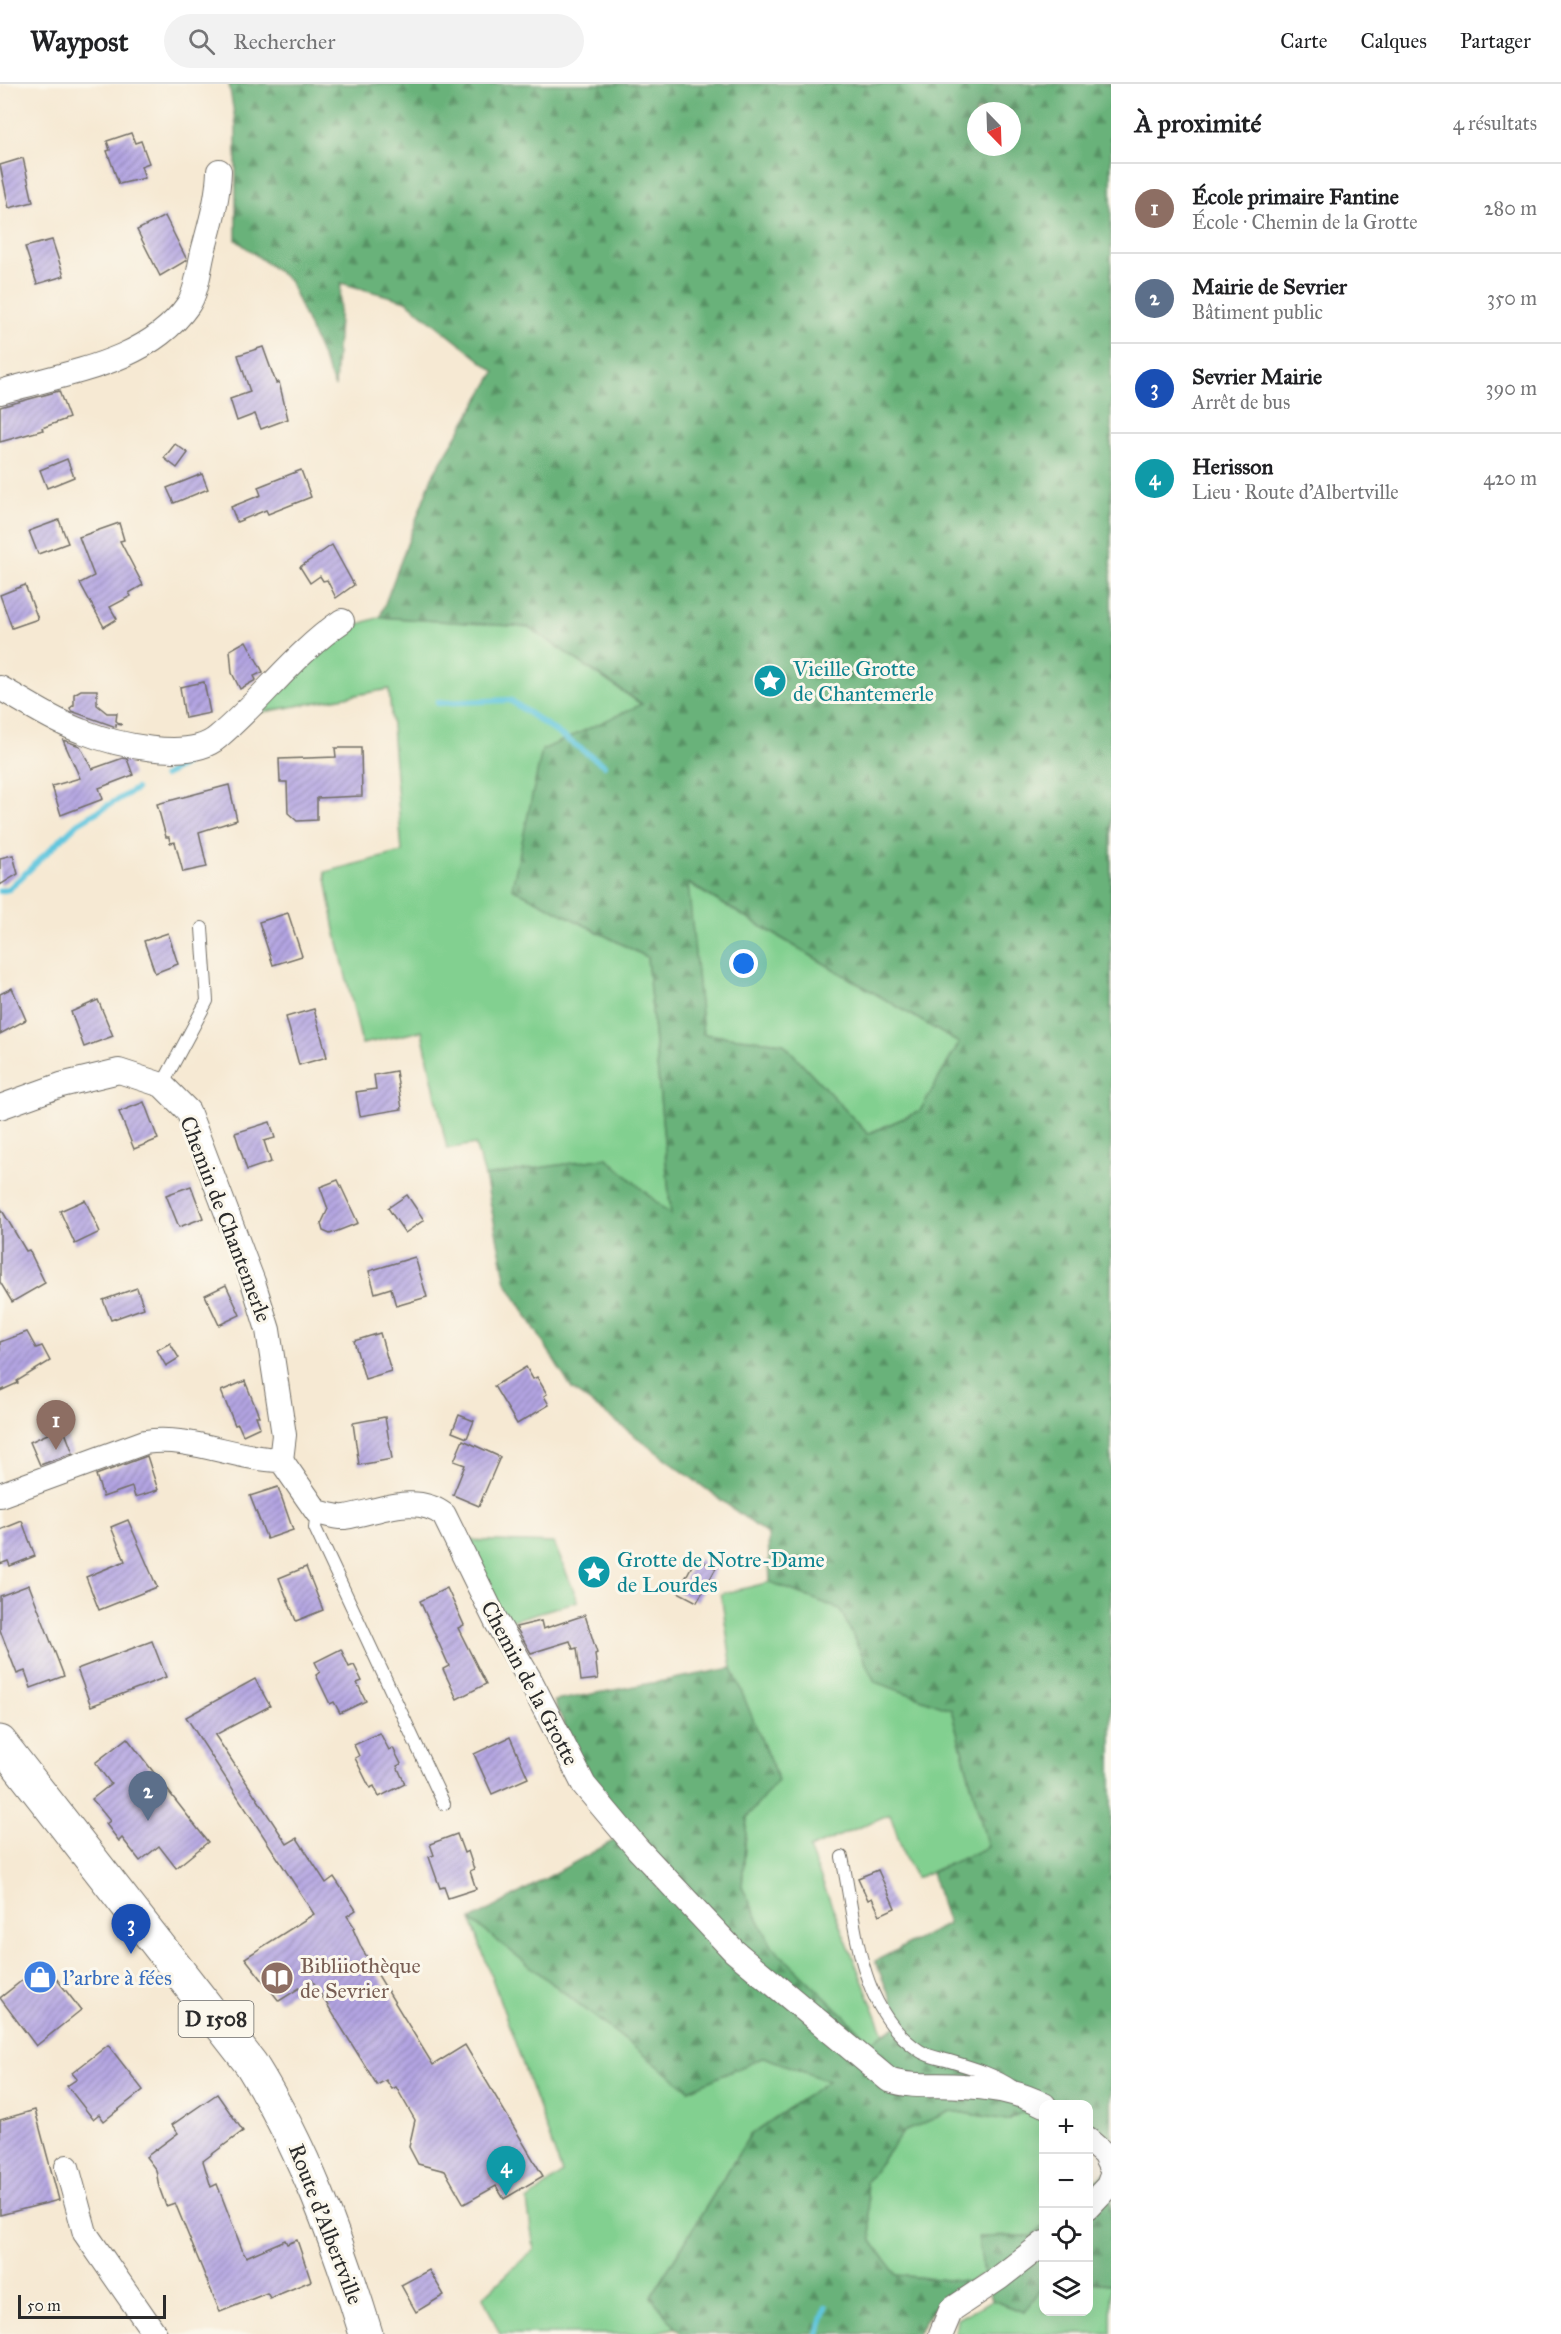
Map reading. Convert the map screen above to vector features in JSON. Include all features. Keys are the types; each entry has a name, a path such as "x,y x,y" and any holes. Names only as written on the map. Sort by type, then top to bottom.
{"main road":[{"name":"Route d'Albertville","path":"0,1742 251,2064 272,2098 312,2175 347,2269 366,2334"}],"street":[{"path":"0,392 87,368 140,348 169,327 189,303 218,197 219,171"},
{"path":"0,688 81,731 153,750 191,749 216,740 319,637 342,621"},
{"name":"Chemin de Chantemerle","path":"0,1107 61,1084 119,1071 162,1085 188,1111 268,1330 284,1435 281,1460"},
{"path":"0,1495 145,1442 173,1440 255,1459 281,1460 317,1512"},
{"name":"Chemin de la Grotte","path":"317,1512 342,1517 408,1503 432,1506 444,1515 496,1621 530,1680 584,1785 637,1848 734,1951 889,2080 902,2085 964,2086 1034,2100"},
{"path":"1093,2144 1104,2154 1111,2168"},
{"path":"67,2167 82,2228 155,2334"},
{"path":"1093,2203 1108,2186 1111,2178"},
{"path":"941,2334 951,2310 999,2278 1039,2247"}],"lane":[{"path":"162,1085 207,1001 202,928"},
{"path":"317,1512 315,1528 444,1804"},
{"path":"843,1857 854,1937 877,1999 894,2028 921,2052 1000,2078 1034,2100"}],"green space":[{"path":"229,84 1111,84 1111,2152 1093,2136 1093,2100 1052,2100 1049,2098 1039,2100 1039,2103 1007,2120 951,2111 903,2132 866,2182 872,2241 896,2275 968,2282 938,2302 917,2334 681,2334 651,2297 750,2135 828,2081 764,2057 689,2090 471,1920 615,1840 554,1701 732,1668 778,1780 747,1817 742,1887 772,1946 871,2042 901,2023 875,1961 948,1924 931,1872 988,1847 951,1709 875,1682 840,1609 770,1582 768,1535 572,1389 506,1282 485,1176 607,1158 671,1215 647,957 512,888 542,750 642,704 528,627 380,617 432,477 495,372 406,301 341,283 335,387 289,280 236,240 236,126","holes":["688,883 959,1043 920,1111 868,1134 783,1043 703,1034"]},
{"path":"380,617 528,627 642,705 512,888 647,957 671,1216 607,1158 485,1176 475,1144 447,1149 422,1031 362,1044 335,930 325,872 402,852 389,689 258,713 344,629"},
{"path":"687,883 959,1043 920,1111 867,1134 783,1043 703,1034"},
{"path":"462,1540 554,1543 578,1601 506,1622"},
{"path":"770,1582 840,1609 875,1682 951,1709 988,1848 916,1878 904,1856 890,1814 809,1849 884,2034 871,2042 771,1946 742,1887 747,1817 777,1780 732,1668 721,1594"},
{"path":"471,1920 689,2090 764,2057 829,2081 750,2135 651,2297 678,2327 651,2334 500,2334 483,2297 534,2249 527,2201 562,2173"},
{"path":"1039,2103 1039,2230 1032,2236 979,2237 984,2275 968,2282 896,2275 872,2241 866,2182 903,2132 951,2111 1007,2120"},
{"path":"1111,2166 1111,2284 1093,2282 1093,2182"},
{"path":"1039,2230 1039,2291 1024,2312 992,2300 984,2275 978,2237 1032,2236"},
{"path":"1093,2282 1111,2284 1111,2334 955,2334 957,2319 992,2300 1024,2312 1039,2291 1039,2316 1093,2316"}],"building":[{"path":"131,133 135,143 141,141 149,163 141,166 145,178 119,184 107,151 110,150 107,141"},
{"path":"23,158 33,202 9,208 0,165"},
{"path":"165,216 187,260 160,276 137,230"},
{"path":"52,240 64,276 37,284 25,247"},
{"path":"263,347 276,383 279,382 288,419 261,429 255,414 237,421 230,399 250,392 238,355"},
{"path":"59,391 69,418 42,428 43,430 0,442 0,407"},
{"path":"175,444 188,453 177,468 164,458"},
{"path":"67,459 74,477 47,488 40,470"},
{"path":"301,470 311,497 268,514 266,510 237,522 231,507 261,495 258,487"},
{"path":"202,474 208,489 174,503 167,488"},
{"path":"59,520 68,543 38,554 29,531"},
{"path":"119,523 124,540 120,541 143,585 129,593 131,596 110,607 117,619 104,627 80,583 94,576 79,537"},
{"path":"332,545 354,585 336,598 327,580 323,581 320,576 310,583 300,567"},
{"path":"25,585 38,619 12,628 0,595"},
{"path":"246,641 263,672 254,676 256,680 240,689 232,673 230,650"},
{"path":"204,682 210,713 185,718 180,687"},
{"path":"81,690 97,690 97,705 107,713 117,713 116,721 122,725 116,724 116,727 71,711 70,708 74,705 74,694"},
{"path":"63,740 80,746 92,769 123,758 127,759 133,775 99,788 103,799 61,815 52,786 80,778"},
{"path":"335,748 361,748 362,796 317,798 317,820 297,821 288,813 287,782 280,782 279,759 336,757"},
{"path":"229,785 237,820 199,832 207,867 183,872 175,842 170,843 169,837 166,837 157,804"},
{"path":"13,855 18,874 0,885 0,858"},
{"path":"288,913 302,956 273,965 259,922"},
{"path":"168,933 178,964 155,973 144,941"},
{"path":"12,988 26,1020 0,1034 0,994"},
{"path":"98,1000 113,1036 84,1047 71,1012"},
{"path":"314,1009 327,1057 299,1065 286,1017"},
{"path":"396,1071 402,1109 360,1116 356,1092 376,1089 374,1075"},
{"path":"144,1102 158,1139 134,1149 119,1112"},
{"path":"270,1122 275,1138 264,1141 271,1162 247,1170 235,1133"},
{"path":"338,1180 358,1223 330,1234 323,1231 321,1224 328,1209 320,1187"},
{"path":"191,1186 203,1218 179,1227 166,1195"},
{"path":"407,1195 424,1220 405,1233 388,1208"},
{"path":"85,1200 100,1232 75,1244 60,1211"},
{"path":"0,1207 26,1251 29,1250 45,1283 12,1302 0,1282"},
{"path":"415,1257 427,1297 396,1306 391,1288 375,1293 369,1271"},
{"path":"226,1285 240,1315 219,1325 205,1295"},
{"path":"137,1288 144,1308 111,1320 103,1300"},
{"path":"27,1332 36,1348 42,1346 50,1361 17,1381 18,1383 0,1391 0,1342"},
{"path":"380,1333 391,1371 365,1379 354,1341"},
{"path":"170,1343 179,1358 166,1366 157,1350"},
{"path":"526,1367 533,1379 537,1377 547,1394 544,1396 549,1405 517,1424 494,1386"},
{"path":"245,1381 259,1416 256,1416 260,1427 243,1435 238,1424 235,1425 221,1391"},
{"path":"459,1415 474,1421 467,1438 452,1432"},
{"path":"385,1417 392,1459 359,1465 353,1423"},
{"path":"63,1427 73,1453 40,1465 30,1442"},
{"path":"463,1440 500,1457 479,1506 453,1495 465,1465 454,1461"},
{"path":"147,1456 158,1490 135,1497 132,1487 103,1497 96,1475"},
{"path":"278,1487 293,1530 267,1539 250,1496"},
{"path":"128,1520 157,1587 99,1610 86,1577 125,1561 111,1527"},
{"path":"22,1521 35,1556 10,1566 8,1561 0,1564 0,1530"},
{"path":"696,1558 716,1568 697,1602 678,1592"},
{"path":"306,1567 323,1610 296,1621 279,1578"},
{"path":"29,1585 64,1676 31,1688 25,1671 17,1674 0,1630 0,1596"},
{"path":"447,1588 464,1625 458,1628 486,1684 457,1699 443,1669 449,1666 420,1601"},
{"path":"585,1615 597,1653 595,1654 598,1679 581,1681 577,1648 573,1649 570,1641 531,1653 516,1627 541,1621 543,1629"},
{"path":"152,1641 166,1677 91,1706 77,1669"},
{"path":"341,1649 349,1667 354,1665 362,1681 357,1683 366,1701 340,1713 334,1702 330,1704 316,1675 320,1672 315,1662"},
{"path":"255,1679 270,1706 215,1735 287,1844 297,1838 326,1883 334,1877 356,1910 347,1916 355,1928 353,1929 362,1949 433,2065 465,2045 543,2176 504,2199 496,2186 464,2204 445,2171 418,2164 409,2147 415,2120 396,2087 392,2089 386,2080 377,2085 312,1980 279,2001 245,1958 314,1914 186,1717"},
{"path":"380,1733 389,1750 393,1748 401,1764 397,1766 405,1784 379,1797 374,1786 370,1788 355,1758 359,1756 354,1745"},
{"path":"510,1737 528,1778 492,1794 474,1754"},
{"path":"127,1738 208,1842 176,1868 159,1846 140,1861 122,1838 119,1841 106,1824 110,1821 92,1799 111,1784 95,1763"},
{"path":"457,1834 464,1853 468,1851 474,1869 470,1871 476,1889 448,1898 444,1887 440,1888 429,1857 434,1855 430,1844"},
{"path":"878,1870 895,1908 880,1915 872,1898 868,1900 858,1878"},
{"path":"44,1963 81,2010 36,2046 0,1998"},
{"path":"108,2045 143,2090 104,2121 99,2114 93,2119 67,2086 77,2079 72,2073"},
{"path":"217,2094 243,2131 203,2161 211,2187 217,2184 243,2252 246,2257 285,2240 287,2244 297,2240 311,2281 270,2298 267,2293 220,2312 175,2203 166,2206 156,2170 146,2157 178,2133 172,2125"},
{"path":"35,2110 59,2200 0,2215 0,2120"},
{"path":"429,2270 444,2295 416,2312 401,2285"}],"waterway":[{"path":"438,703 510,700 604,765"},
{"path":"164,776 184,764"},
{"path":"0,891 9,889 78,823 136,789"},
{"path":"818,2334 826,2307"}],"place":[{"name":"Vieille Grotte de Chantemerle","path":"770,681"},
{"name":"École primaire Fantine","path":"56,1450"},
{"name":"Grotte de Notre-Dame de Lourdes","path":"594,1572"},
{"name":"Mairie de Sevrier","path":"148,1821"},
{"name":"Sevrier Mairie","path":"131,1954"},
{"name":"l'arbre à fées","path":"40,1977"},
{"name":"Bibliiothèque de Sevrier","path":"277,1978"},
{"name":"Herisson","path":"506,2196"}]}
